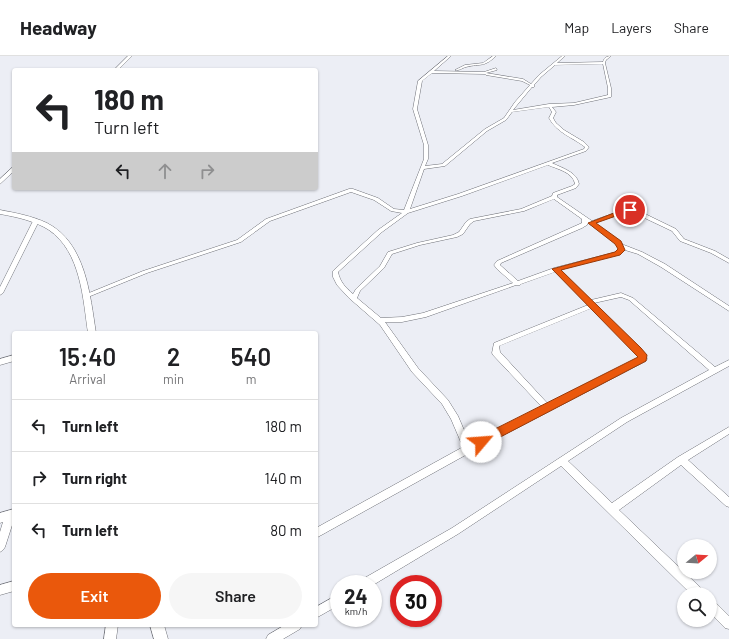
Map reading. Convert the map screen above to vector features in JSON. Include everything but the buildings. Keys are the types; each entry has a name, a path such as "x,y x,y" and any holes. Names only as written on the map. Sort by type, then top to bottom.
{"main road":[{"path":"118,68 130,56"},
{"path":"0,182 12,170"},
{"path":"0,212 36,221 58,233 73,254 80,269 92,331"},
{"path":"158,627 161,639"}],"street":[{"path":"406,212 424,168 427,151 415,109 420,81 450,56"},
{"path":"452,71 465,66 484,64 495,56"},
{"path":"424,168 443,165 486,130 505,119 540,76 564,56"},
{"path":"511,111 549,105 574,104 610,96 608,86 609,82 604,63 610,56"},
{"path":"554,64 604,63"},
{"path":"484,73 496,69"},
{"path":"432,72 452,71 484,73 523,80 533,86"},
{"path":"468,448 455,419 444,401 415,370 395,338 379,320 340,285 335,278 335,272 386,226 406,212 460,196 585,150 587,148 581,142 560,131 551,118 554,112 549,105"},
{"path":"354,297 358,290 382,267 390,253 419,244 455,236 461,233 472,220 522,210 554,197 555,194 574,187 577,181 570,174 548,163"},
{"path":"86,296 144,272 239,241 268,220 351,190 376,199 393,210 406,212"},
{"path":"554,197 618,242 621,247 638,252 652,259 729,309"},
{"path":"591,223 625,210 633,210 674,230 682,240 713,252 729,261"},
{"path":"518,284 499,268 497,265 499,262 580,227 586,222 585,219"},
{"path":"0,293 36,221"},
{"path":"379,320 404,320 446,309 556,269 618,253 622,250 621,247"},
{"path":"318,532 468,448 643,359 638,350 556,269"},
{"path":"547,408 496,353 496,345 592,304 621,295 631,299 715,371"},
{"path":"0,362 12,359"},
{"path":"380,575 454,531 624,420 729,363"},
{"path":"612,508 681,460 729,430"},
{"path":"681,460 729,503"},
{"path":"562,461 692,587"},
{"path":"0,518 12,514"},
{"path":"0,547 12,514"},
{"path":"0,590 12,587"},
{"path":"318,612 330,605"},
{"path":"717,612 729,624"},
{"path":"110,639 112,627"},
{"path":"278,637 293,627"}],"route":[{"path":"481,442 643,359 638,350 556,269 601,256 618,253 622,250 618,242 591,223 625,210 630,210"}]}
